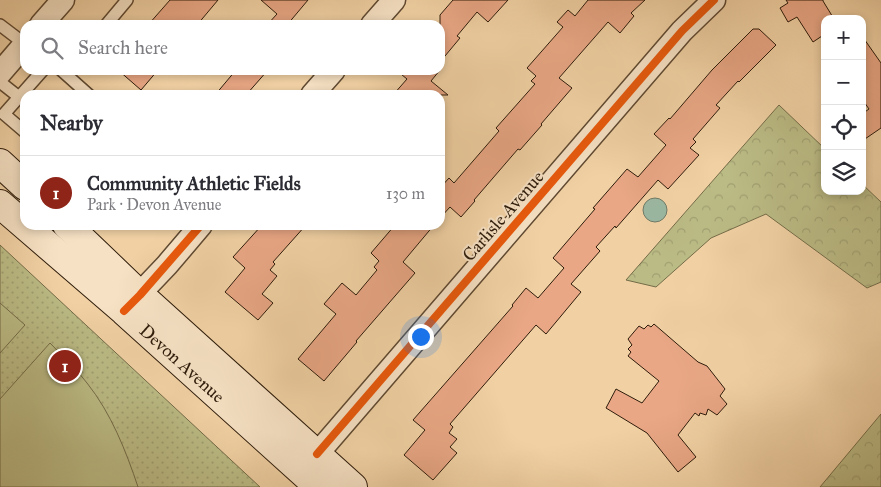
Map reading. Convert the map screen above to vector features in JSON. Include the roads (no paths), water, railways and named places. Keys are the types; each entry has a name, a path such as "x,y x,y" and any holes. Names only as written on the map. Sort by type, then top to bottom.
{"main road":[{"path":"0,164 20,182"},
{"name":"Devon Avenue","path":"0,204 20,219"},
{"name":"Devon Avenue","path":"35,230 132,303 317,454 354,487"},
{"name":"Devon Avenue","path":"70,230 132,303 319,487"}],"street":[{"path":"376,20 394,0"},
{"name":"Carlisle Avenue","path":"317,454 682,31 714,0"},
{"path":"0,73 20,50"},
{"path":"316,90 330,75"},
{"path":"132,303 197,230"}],"lane":[{"path":"110,20 128,0"},
{"path":"0,25 20,40"},
{"path":"25,90 39,75"},
{"path":"67,75 83,90"},
{"path":"0,82 19,97 4,114 20,128"}],"place":[{"name":"Community Athletic Fields","path":"65,366"}]}
